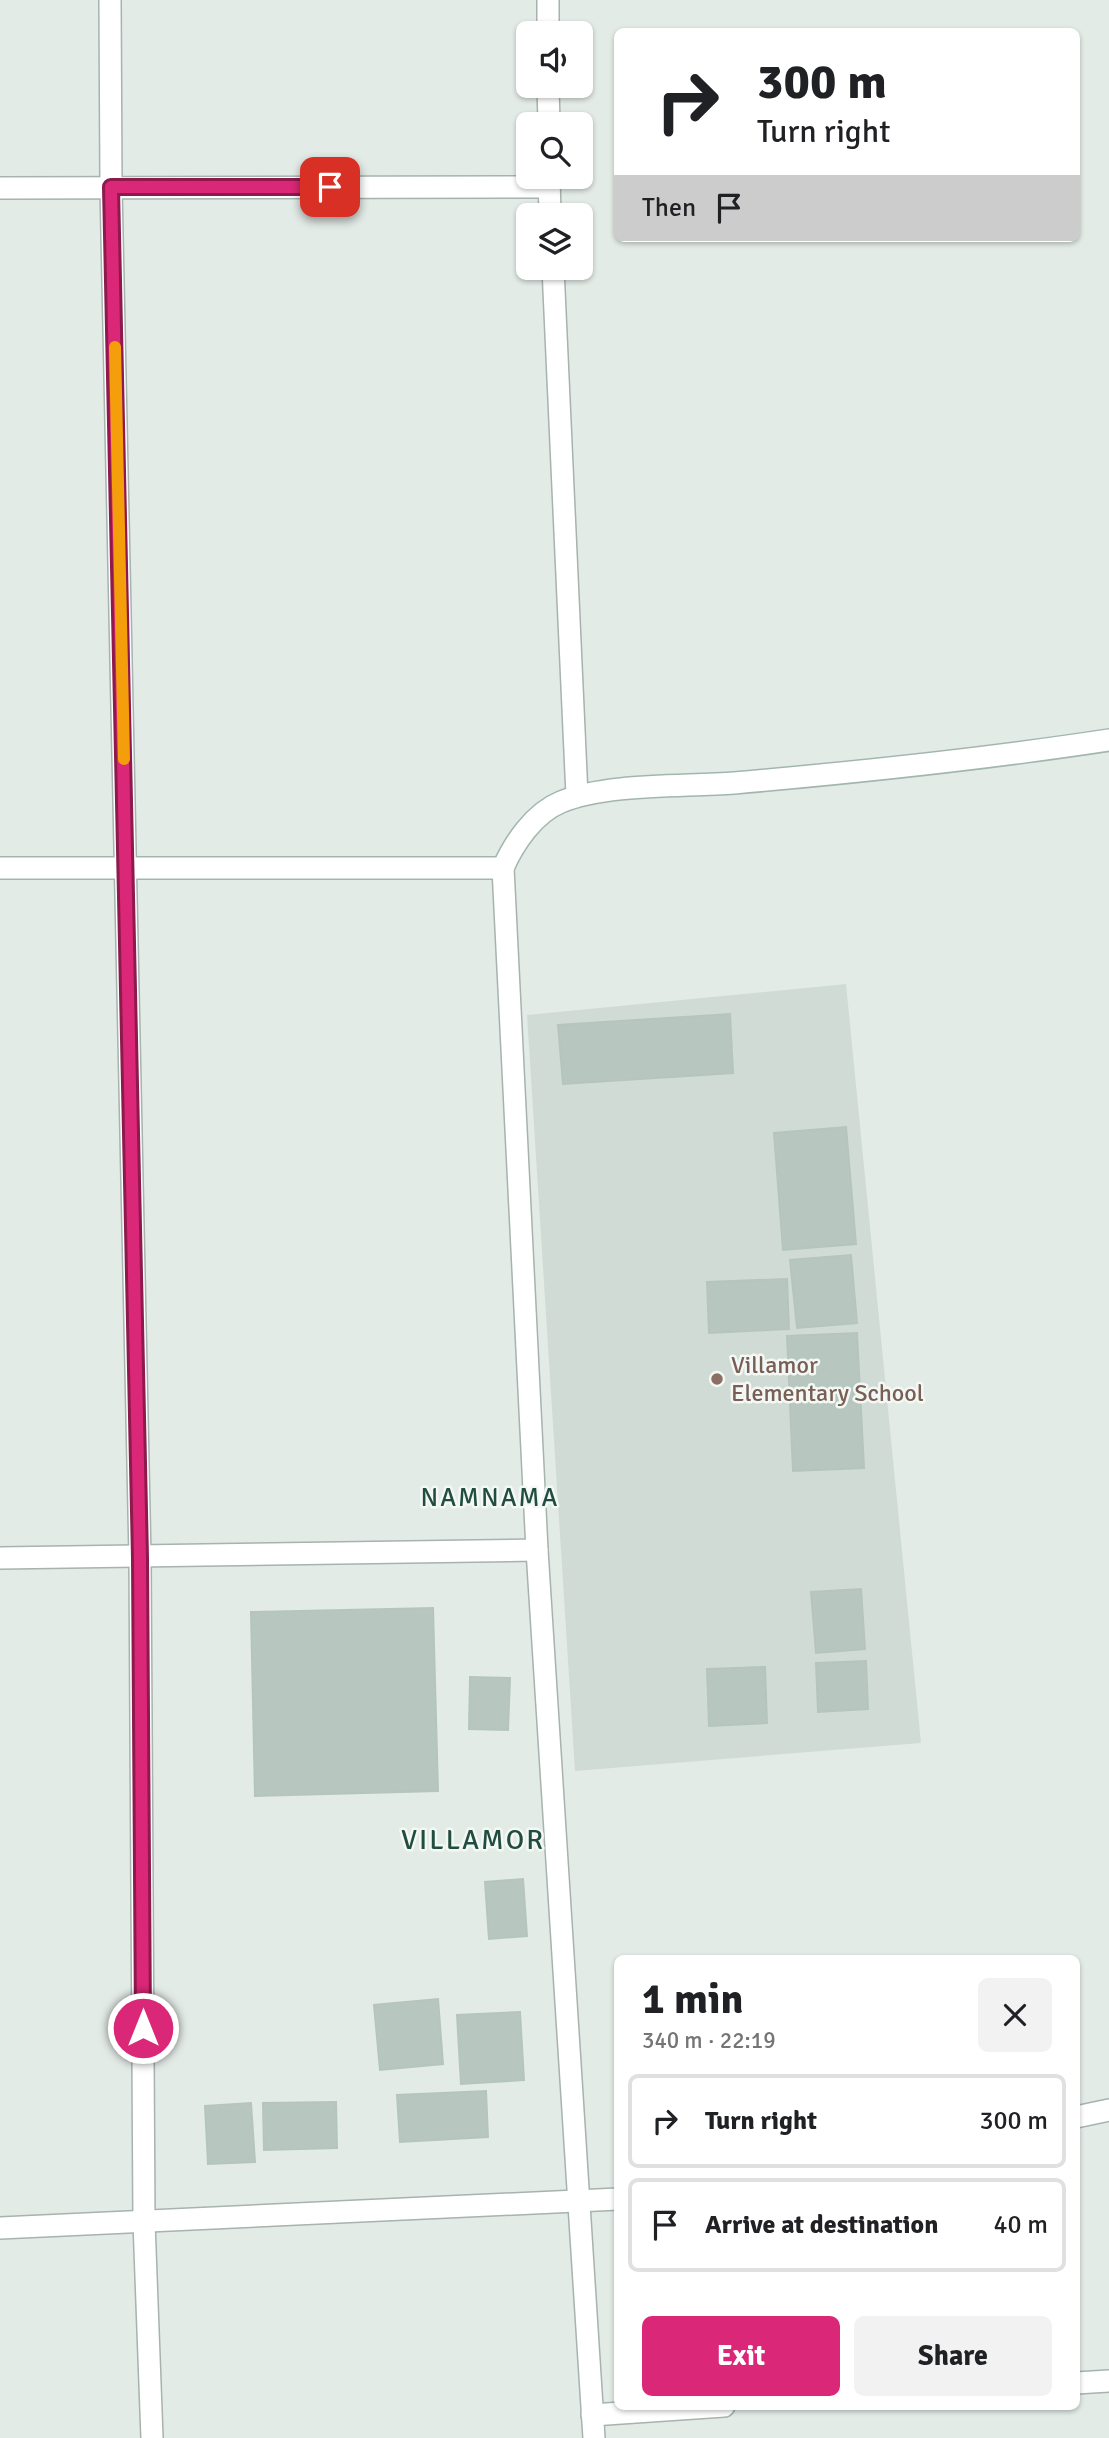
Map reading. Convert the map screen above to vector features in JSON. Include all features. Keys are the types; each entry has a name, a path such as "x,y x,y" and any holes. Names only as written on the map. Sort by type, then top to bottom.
{"street":[{"path":"110,0 111,187 140,1558 144,2222 152,2438"},
{"path":"548,0 548,21"},
{"path":"0,188 516,182"},
{"path":"554,280 577,796"},
{"path":"594,2438 537,1550 503,869 514,845 536,820 558,803 577,796 610,790 705,785 890,769 1109,740"},
{"path":"0,868 503,869"},
{"path":"0,1558 537,1550"},
{"path":"1080,2116 1109,2110"},
{"path":"0,2228 614,2199"},
{"path":"1080,2383 1109,2381"},
{"path":"592,2415 665,2410"}],"shaded area":[{"name":"Villamor Elementary School","path":"846,984 921,1743 575,1771 527,1015"}],"building":[{"path":"730,1014 733,1073 563,1084 558,1025"},
{"path":"846,1127 856,1244 783,1250 774,1133"},
{"path":"851,1255 857,1323 797,1328 790,1260"},
{"path":"787,1279 789,1329 709,1333 707,1282"},
{"path":"857,1333 864,1468 793,1471 787,1336"},
{"path":"861,1589 865,1649 816,1653 811,1592"},
{"path":"433,1608 438,1791 255,1796 251,1612"},
{"path":"866,1661 868,1709 818,1712 816,1663"},
{"path":"765,1667 767,1723 709,1726 707,1669"},
{"path":"470,1677 510,1678 508,1730 469,1729"},
{"path":"523,1879 527,1936 489,1939 485,1882"},
{"path":"438,1999 443,2064 380,2070 374,2005"},
{"path":"520,2012 524,2080 461,2084 457,2015"},
{"path":"486,2091 488,2137 400,2142 397,2095"},
{"path":"336,2102 337,2148 264,2150 263,2103"},
{"path":"251,2103 255,2162 208,2164 205,2106"}],"slow traffic":[{"path":"115,347 124,759"}],"place":[{"name":"Villamor Elementary School","path":"717,1379"}],"district":[{"name":"NAMNAMA","path":"490,1497"},
{"name":"VILLAMOR","path":"473,1839"}],"route":[{"path":"143,2028 140,1558 111,187 330,187"}]}
